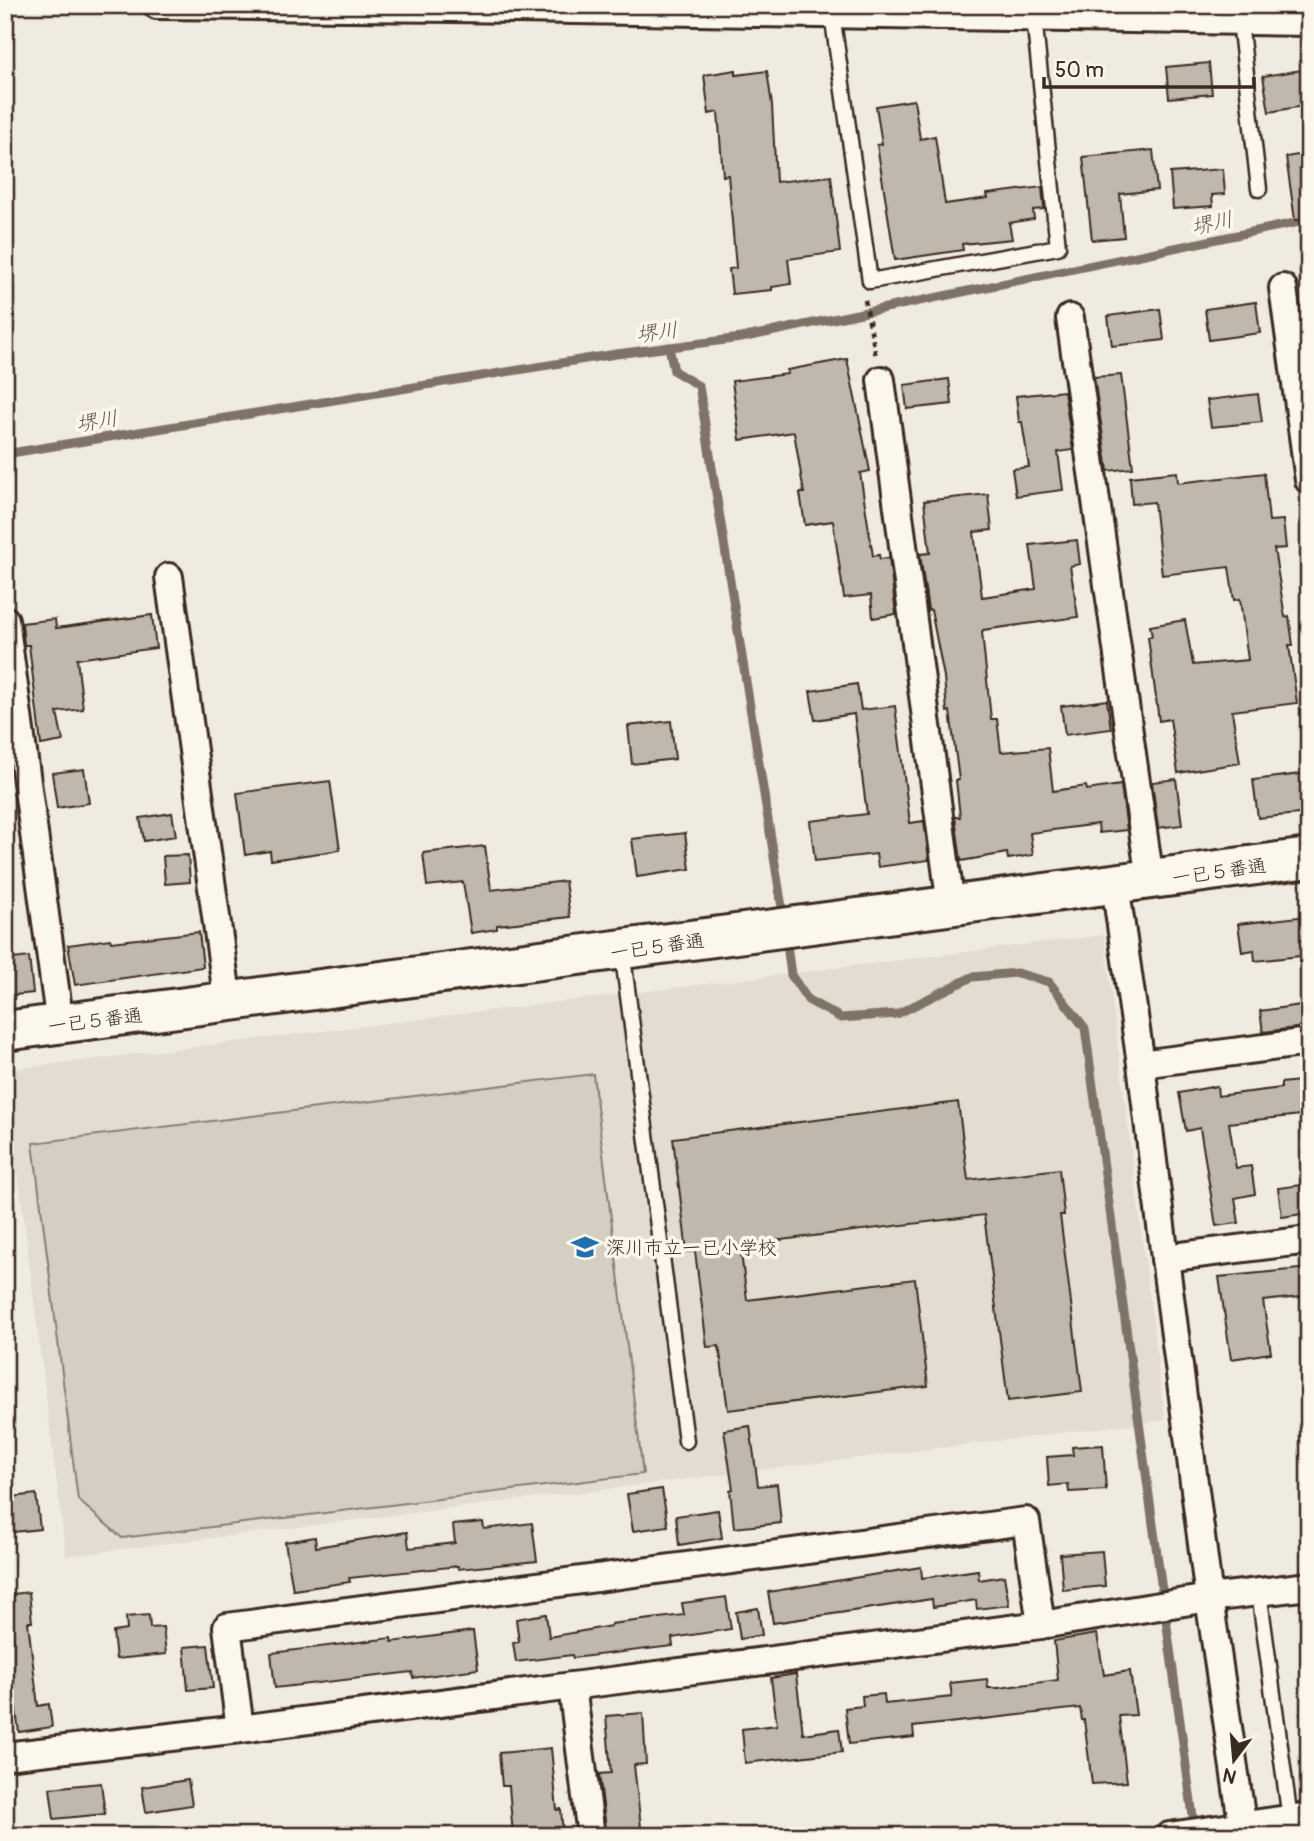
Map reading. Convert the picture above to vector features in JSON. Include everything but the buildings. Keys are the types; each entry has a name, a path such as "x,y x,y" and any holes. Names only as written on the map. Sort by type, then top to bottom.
{"street":[{"path":"157,5 1309,22"},
{"path":"1283,288 1309,480"},
{"path":"1070,318 1132,882 1141,1064 1209,1598 1244,1831"},
{"path":"881,380 950,906"},
{"path":"169,577 228,1003"},
{"path":"5,620 60,1025"},
{"name":"一已５番通","path":"5,1031 1309,858"},
{"path":"1141,1064 1309,1042"},
{"path":"1166,1258 1309,1240"},
{"path":"240,1728 227,1628 1026,1521 1041,1625"},
{"path":"5,1756 1041,1625 1209,1598 1309,1586"},
{"path":"572,1686 591,1836"},
{"path":"1169,1836 1244,1831 1304,1820"}],"lane":[{"path":"831,14 870,281 1059,247 1034,18"},
{"path":"1240,21 1259,189"},
{"path":"622,950 686,1441"},
{"path":"1259,1592 1304,1820"}],"path":[{"path":"863,290 872,336"},
{"path":"5,1819 8,1836"}],"shaded area":[{"name":"深川市立一已小学校","path":"1104,935 1165,1420 66,1556 5,1070"},
{"path":"593,1074 643,1474 122,1538 78,1500 33,1143"}],"waterway":[{"name":"堺川","path":"5,454 616,354 741,338 1309,220"},
{"path":"669,347 674,371 699,386 784,920"},
{"path":"786,937 791,975 808,1000 841,1018 897,1014 972,977 1017,973 1049,982 1085,1028 1195,1831"}],"place":[{"name":"深川市立一已小学校","path":"585,1247"}]}
